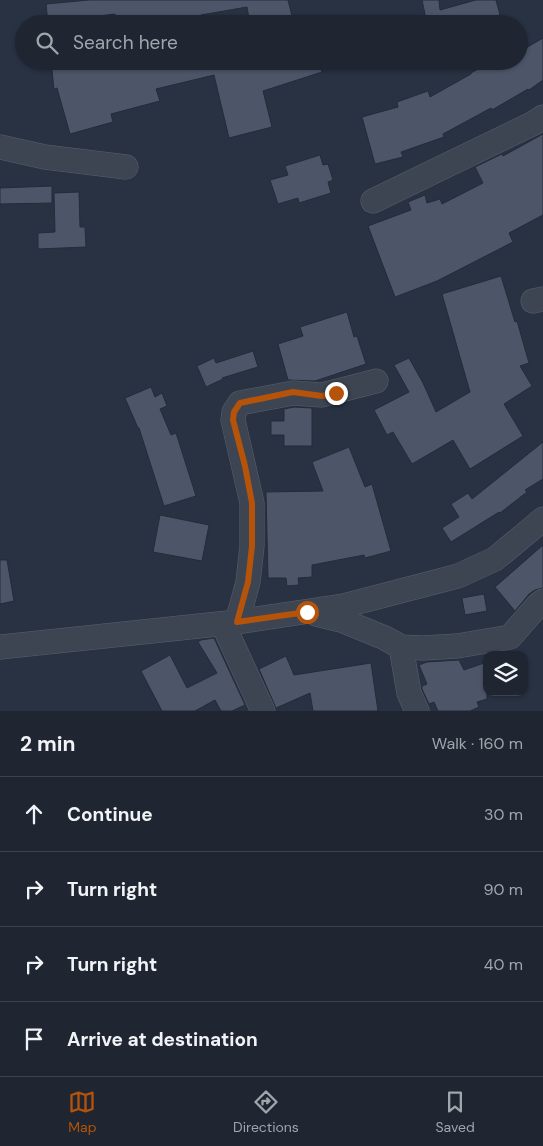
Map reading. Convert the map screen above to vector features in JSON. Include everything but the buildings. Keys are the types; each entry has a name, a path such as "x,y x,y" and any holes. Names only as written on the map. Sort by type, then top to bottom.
{"street":[{"path":"373,201 543,117"},
{"path":"0,147 45,157 126,167"},
{"path":"263,711 230,623 248,582 252,546 252,503 233,420 234,412 240,403 249,401 293,392 322,396 376,381"},
{"path":"0,647 230,623 343,606 458,576 495,560 543,519"},
{"path":"307,612 341,620 386,638 401,647 423,648 457,646 510,637 543,601"},
{"path":"401,647 409,693 417,711"}],"route":[{"path":"307,612 237,622 248,582 252,546 252,503 233,420 234,412 240,403 293,392 322,396 336,393"}]}
